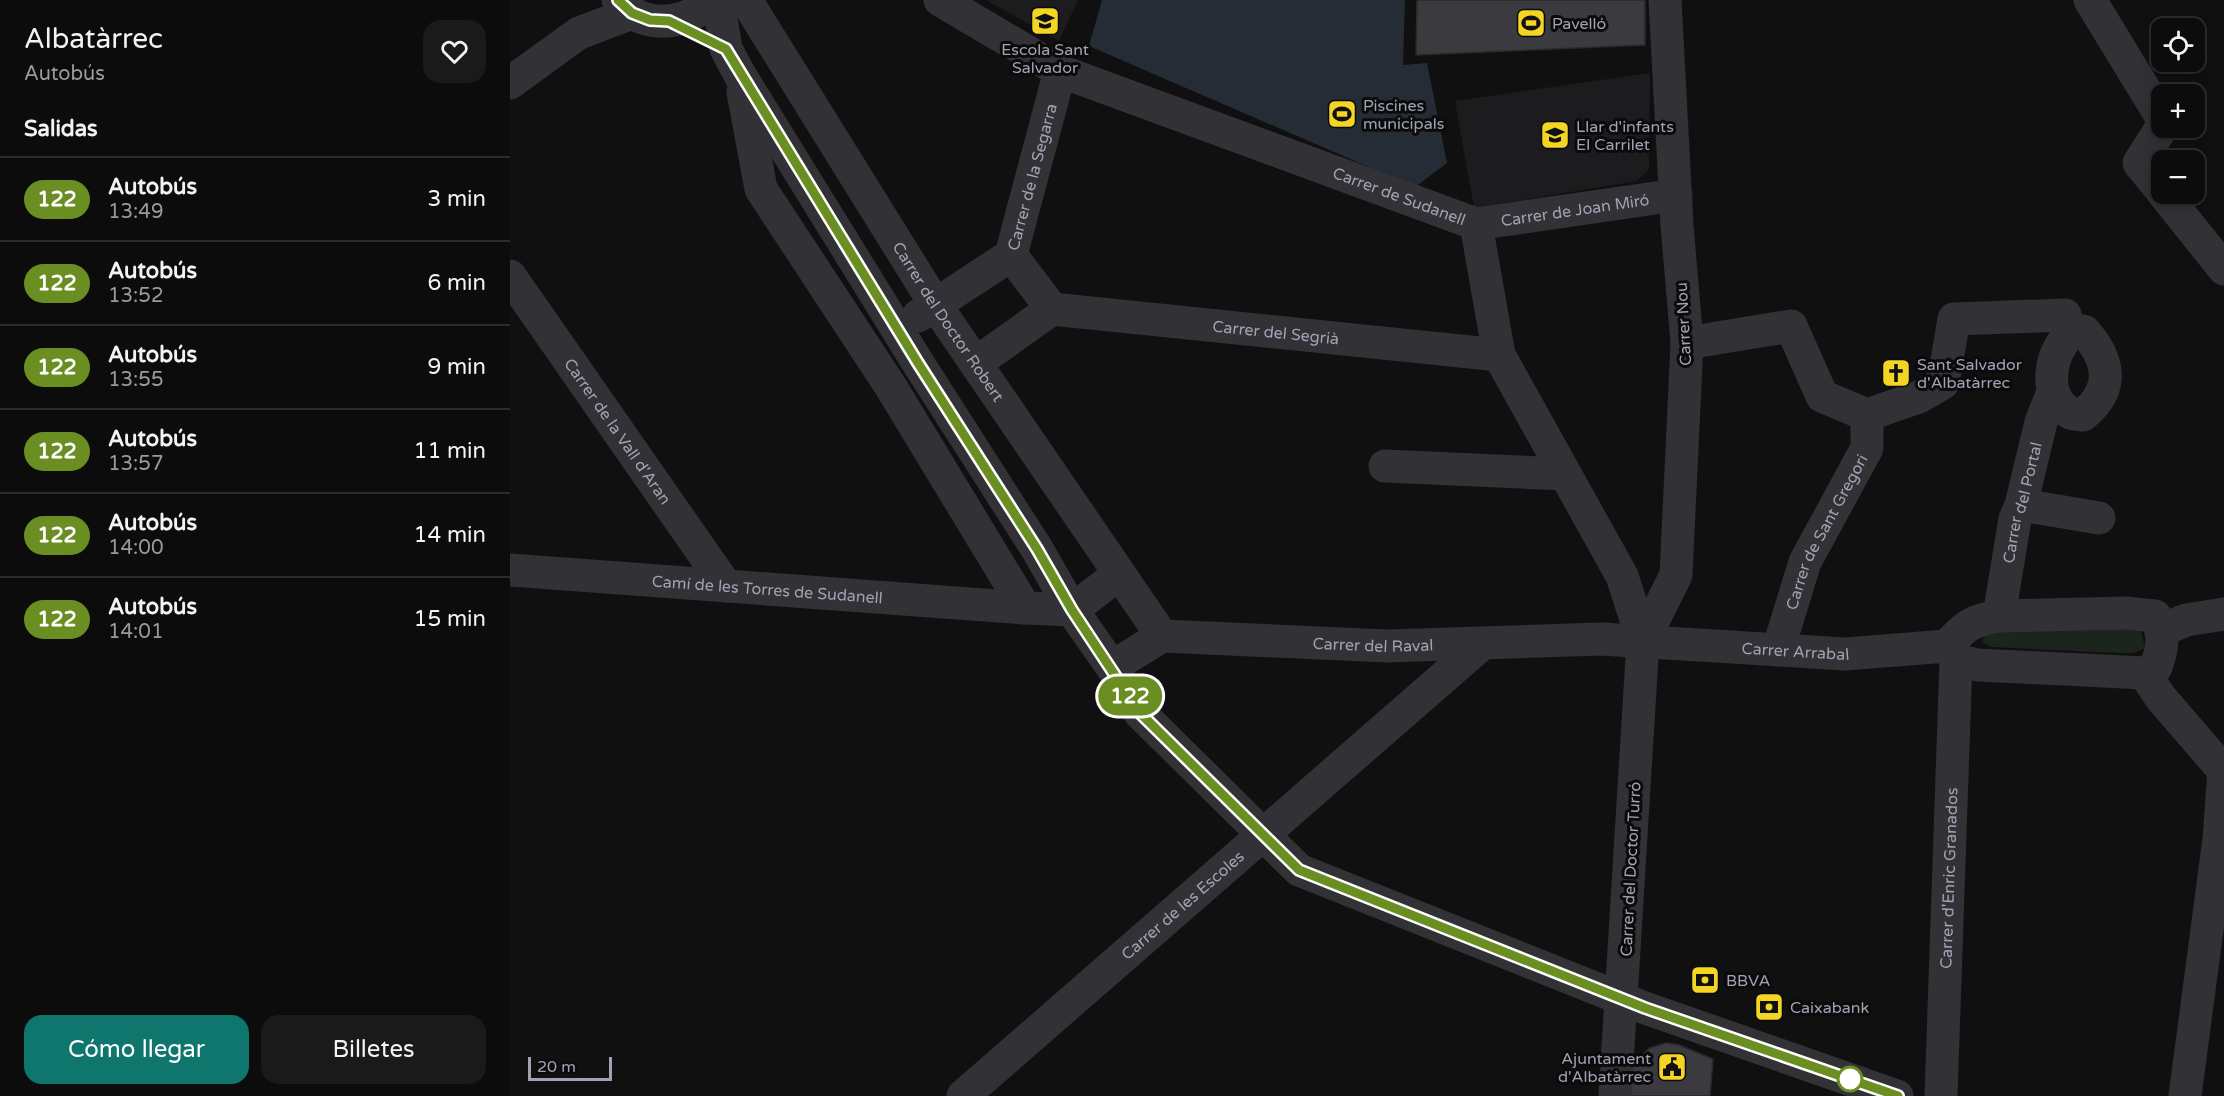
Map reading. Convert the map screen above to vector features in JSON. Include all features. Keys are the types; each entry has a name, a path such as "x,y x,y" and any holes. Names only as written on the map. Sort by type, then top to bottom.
{"street":[{"path":"579,33 598,0"},
{"path":"510,83 579,33 625,6 650,20 669,21 688,16 705,5 708,0"},
{"path":"718,0 761,189 888,384 1025,608 1072,610 1119,574"},
{"name":"Carrer del Doctor Robert","path":"746,0 935,304 1162,636"},
{"name":"Carrer de Sudanell","path":"940,0 1060,71 1476,224 1498,355 1622,576 1643,641"},
{"name":"Carrer Nou","path":"1643,641 1676,575 1687,343 1665,0"},
{"path":"2090,0 2151,100"},
{"path":"669,21 733,62 918,363 1037,549 1072,610 1112,667 1140,713 1299,870 1622,999 1898,1096"},
{"name":"Carrer de la Segarra","path":"898,329 1011,255 1060,71"},
{"path":"2151,178 2139,163 2155,138"},
{"name":"Carrer de Joan Miró","path":"1476,224 1676,195"},
{"path":"2173,204 2224,269"},
{"path":"976,363 1052,309 1011,255"},
{"name":"Carrer de la Vall d'Aran","path":"510,276 726,586"},
{"name":"Carrer del Segrià","path":"1052,309 1498,355"},
{"path":"1687,343 1791,326 1822,396 1867,415 1919,397 1943,383 1954,319 2064,315 2066,336 2053,365 2053,392 2070,414 2083,415 2096,404 2103,386 2106,366 2098,346 2084,331 2076,330 2066,336"},
{"path":"888,384 957,335"},
{"name":"Carrer del Portal","path":"1999,616 2015,519 2022,505 2041,422 2053,392"},
{"name":"Carrer de Sant Gregori","path":"1778,650 1805,562 1867,447 1867,415"},
{"path":"1385,466 1565,474"},
{"path":"2022,505 2099,518"},
{"name":"Camí de les Torres de Sudanell","path":"510,570 1025,608"},
{"path":"1951,653 1964,626 1984,618 2125,613 2155,616 2162,630 2162,651 2156,667 2144,673 2162,698 2224,771 2222,840 2185,1096"},
{"path":"2162,630 2186,620 2224,614"},
{"path":"1112,667 1162,636"},
{"name":"Carrer del Raval","path":"1162,636 1387,646 1601,639 1643,641"},
{"name":"Carrer Arrabal","path":"1643,641 1845,654 1951,653 1978,665 2144,673"},
{"name":"Carrer del Doctor Turró","path":"1615,1096 1643,641"},
{"name":"Carrer de les Escoles","path":"963,1096 1483,643"},
{"name":"Carrer d'Enric Granados","path":"1941,1096 1951,653"}],"shaded area":[{"name":"Escola Sant Salvador","path":"986,0 1078,0 1059,41"},
{"name":"Piscines municipals","path":"1102,0 1405,0 1403,65 1427,63 1447,163 1415,187 1089,46"},
{"name":"Llar d'infants El Carrilet","path":"1650,73 1649,169 1637,181 1474,208 1455,101"},
{"path":"2006,620 2141,631 2145,648 2134,653 2121,653 1991,647 1983,643 1983,627"}],"building":[{"name":"Pavelló","path":"1417,0 1645,0 1645,45 1416,55"},
{"name":"Ajuntament d'Albatàrrec","path":"1666,1043 1679,1045 1713,1059 1710,1096 1627,1096 1631,1070 1638,1058 1650,1048"}],"bus line":[{"name":"122","path":"618,0 632,13 650,20 669,21 726,49 918,363 1037,549 1072,610 1112,667 1140,713 1299,870 1645,1008 1898,1096"}],"place":[{"name":"Escola Sant Salvador","path":"1045,21"},
{"name":"Pavelló","path":"1531,23"},
{"name":"Piscines municipals","path":"1342,114"},
{"name":"Llar d'infants El Carrilet","path":"1555,135"},
{"name":"Sant Salvador d'Albatàrrec","path":"1896,373"},
{"name":"BBVA","path":"1705,980"},
{"name":"Caixabank","path":"1769,1007"},
{"name":"Ajuntament d'Albatàrrec","path":"1672,1067"}]}
